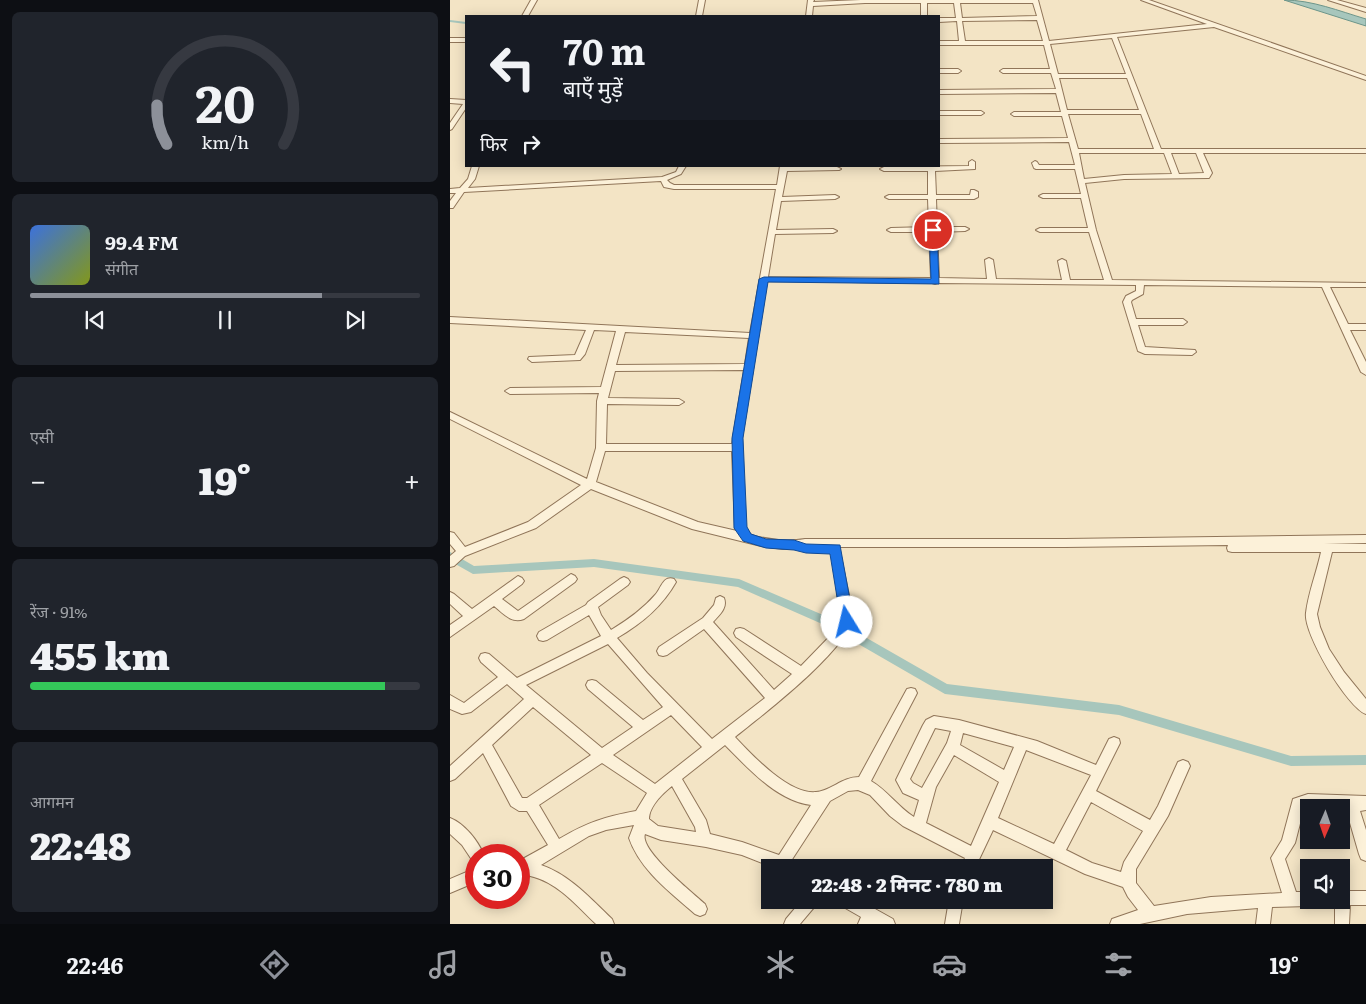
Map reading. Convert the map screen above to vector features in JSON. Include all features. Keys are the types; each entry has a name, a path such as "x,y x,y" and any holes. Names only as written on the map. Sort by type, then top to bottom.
{"street":[{"path":"526,15 534,0"},
{"path":"699,15 702,0"},
{"path":"809,15 811,2 924,1 1006,3 1035,0 1075,151 1092,230 1109,283"},
{"path":"1144,0 1366,78"},
{"path":"1331,0 1366,10"},
{"path":"924,1 924,15"},
{"path":"957,2 962,43"},
{"path":"940,20 1040,18"},
{"path":"940,43 1045,43 1214,25"},
{"path":"1114,36 1158,151"},
{"path":"450,40 465,40"},
{"path":"940,71 958,71"},
{"path":"1003,71 1129,76"},
{"path":"940,92 1058,91"},
{"path":"450,101 465,103"},
{"path":"452,120 465,104"},
{"path":"1014,114 1143,112"},
{"path":"940,114 981,113"},
{"path":"452,120 465,118"},
{"path":"940,141 1072,140"},
{"path":"1075,151 1366,151"},
{"path":"1167,151 1176,177"},
{"path":"1081,181 1120,178 1204,177 1208,175 1199,151"},
{"path":"884,169 973,168 972,162"},
{"path":"1035,163 1036,167 1078,167"},
{"path":"450,206 460,190 471,179 476,167"},
{"path":"450,191 662,179 679,173 682,167"},
{"path":"931,167 935,282"},
{"path":"747,538 740,528 737,438 771,232 784,168 837,169"},
{"path":"662,179 667,185 674,187 781,187"},
{"path":"888,197 974,197 974,192"},
{"path":"1043,196 1084,196"},
{"path":"778,199 834,197"},
{"path":"890,230 965,229"},
{"path":"1040,230 1092,230"},
{"path":"771,232 833,231"},
{"path":"989,260 992,282"},
{"path":"1062,260 1067,283"},
{"path":"764,279 1366,285"},
{"path":"1140,284 1140,292 1128,300 1143,350 1192,352"},
{"path":"1325,285 1366,372"},
{"path":"450,320 755,336"},
{"path":"1134,322 1184,322"},
{"path":"1345,327 1366,327"},
{"path":"532,359 577,358 581,354 591,328"},
{"path":"456,558 532,525 590,484 601,448 602,401 621,330"},
{"path":"611,368 750,367"},
{"path":"510,392 605,390"},
{"path":"602,401 679,402"},
{"path":"450,414 590,484 696,526 766,544 794,545 806,549 1366,548"},
{"path":"601,448 737,447"},
{"path":"450,536 460,547 456,558"},
{"path":"794,545 805,542 1065,544 1366,540"},
{"path":"1328,548 1311,614 1312,624 1332,666 1366,708"},
{"path":"700,909 641,850 636,838 641,820 656,792 773,698 801,673 844,628 848,616 835,549"},
{"path":"494,599 513,615 520,616 571,579"},
{"path":"450,632 518,581"},
{"path":"542,636 591,608 594,602 624,582"},
{"path":"450,701 463,710 512,681 608,637 645,612 662,597 670,582"},
{"path":"450,597 471,616"},
{"path":"662,651 707,621 719,607 720,601"},
{"path":"591,608 608,637 712,748"},
{"path":"707,621 710,628 773,698"},
{"path":"740,633 801,673"},
{"path":"485,658 603,756 656,792"},
{"path":"592,685 643,728"},
{"path":"862,784 911,693"},
{"path":"450,775 533,699"},
{"path":"528,805 673,707"},
{"path":"926,798 908,788 903,780 916,749 930,724 938,722 1022,743 1099,772"},
{"path":"918,826 930,785 953,745 959,726"},
{"path":"726,737 756,767 785,788 809,799 824,796 849,783 862,784 874,791 896,812 918,826 974,855"},
{"path":"972,859 990,821 1022,743"},
{"path":"1058,853 1114,743"},
{"path":"485,744 516,801 519,804 531,805 557,848"},
{"path":"953,745 958,752 1007,779"},
{"path":"1127,881 1129,867 1162,811 1184,766"},
{"path":"674,777 701,825 706,841"},
{"path":"1088,793 1152,829"},
{"path":"789,859 824,796"},
{"path":"1291,900 1278,858 1288,843 1298,804 1308,800 1362,803"},
{"path":"1362,803 1354,806 1353,814 1366,854"},
{"path":"641,820 653,831 740,849 769,859"},
{"path":"530,863 597,826 641,820"},
{"path":"990,821 1090,869 1127,881 1150,913"},
{"path":"450,825 470,844"},
{"path":"530,870 540,872 563,884 607,924"},
{"path":"450,886 465,880"},
{"path":"1350,898 1366,898"},
{"path":"1263,924 1266,900"},
{"path":"1117,924 1150,913 1188,906 1300,900"},
{"path":"791,924 803,909"},
{"path":"856,909 868,919 888,924"},
{"path":"952,924 954,909"},
{"path":"1342,909 1342,924"}],"water":[{"path":"1284,0 1294,0 1336,9 1366,19 1366,26"}],"waterway":[{"path":"450,21 465,23"},
{"path":"450,556 473,570 594,563 739,583 833,624 945,689 1119,710 1291,761 1366,760"}],"route":[{"path":"847,622 848,616 835,549 806,549 794,545 766,544 747,538 740,528 737,438 764,279 935,282 933,230"}]}
